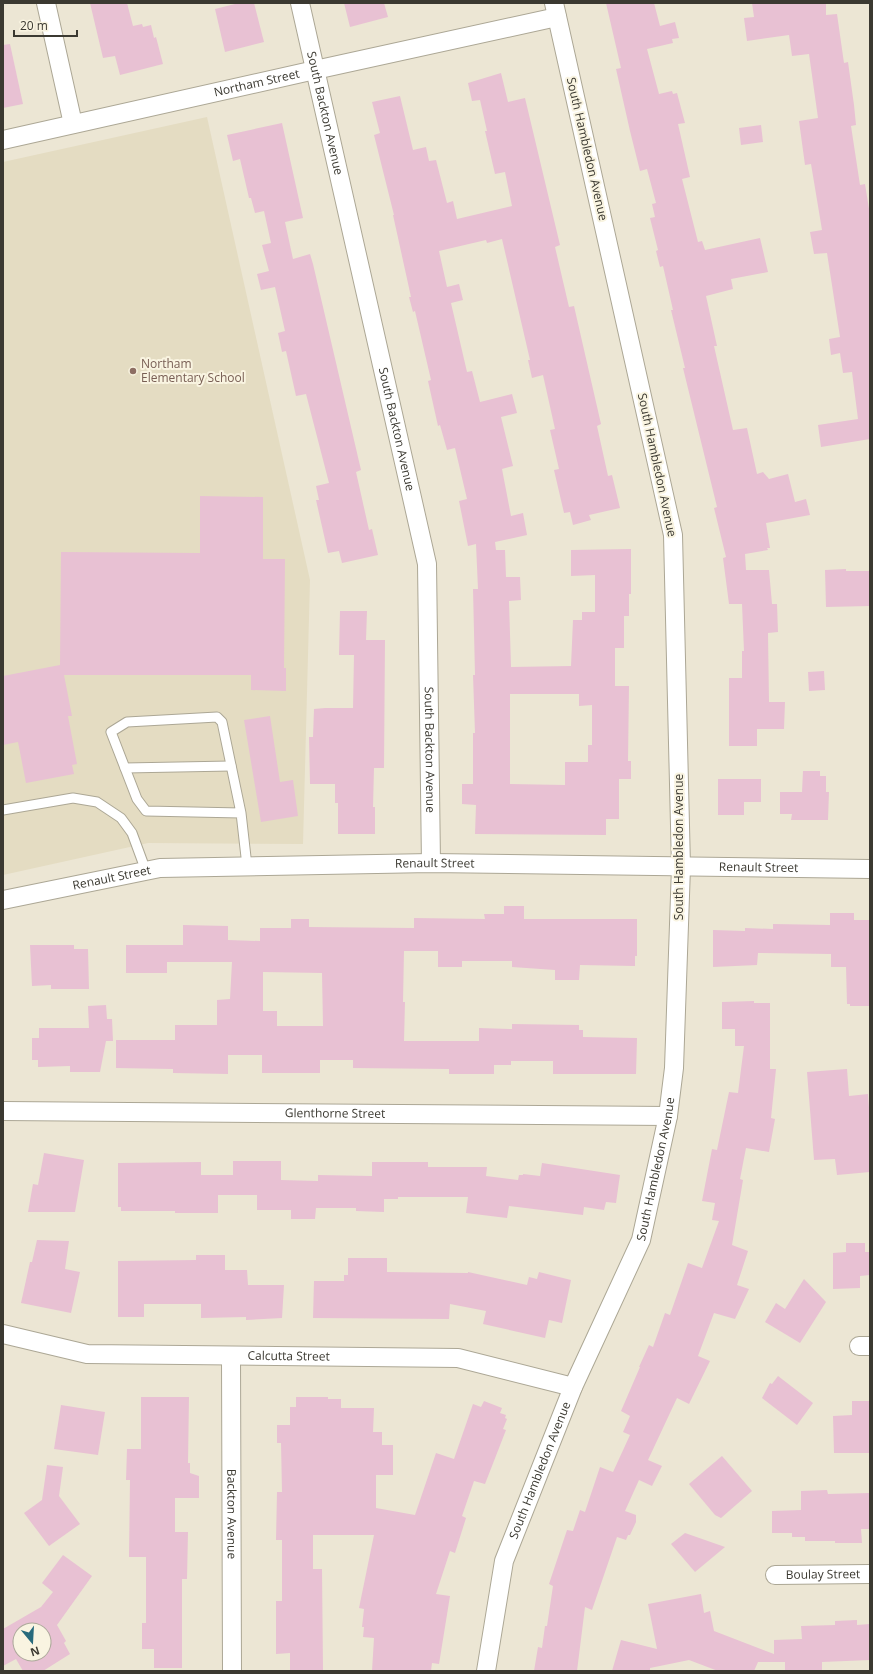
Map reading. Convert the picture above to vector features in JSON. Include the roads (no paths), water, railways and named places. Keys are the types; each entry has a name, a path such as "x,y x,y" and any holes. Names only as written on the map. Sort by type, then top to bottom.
{"street":[{"path":"46,3 73,124"},
{"name":"South Backton Avenue","path":"300,3 428,564 432,863"},
{"name":"Northam Street","path":"3,140 315,70 556,10"},
{"name":"South Hambledon Avenue","path":"486,1671 504,1561 573,1387 641,1240 668,1116 674,1068 681,867 673,535 556,10"},
{"name":"Renault Street","path":"3,900 160,868 432,863 870,869"},
{"name":"Glenthorne Street","path":"3,1111 668,1116"},
{"name":"Calcutta Street","path":"3,1334 87,1354 231,1357 458,1358 573,1387"},
{"name":"Backton Avenue","path":"231,1357 232,1671"},
{"name":"Boulay Street","path":"775,1575 870,1574"}],"lane":[{"path":"241,813 146,811 137,799 111,732 127,722 217,717 222,722 241,813 247,866"},
{"path":"125,768 231,766"},
{"path":"3,810 73,798 97,802 121,818 132,833 146,871"}],"place":[{"name":"Northam Elementary School","path":"133,371"}]}
